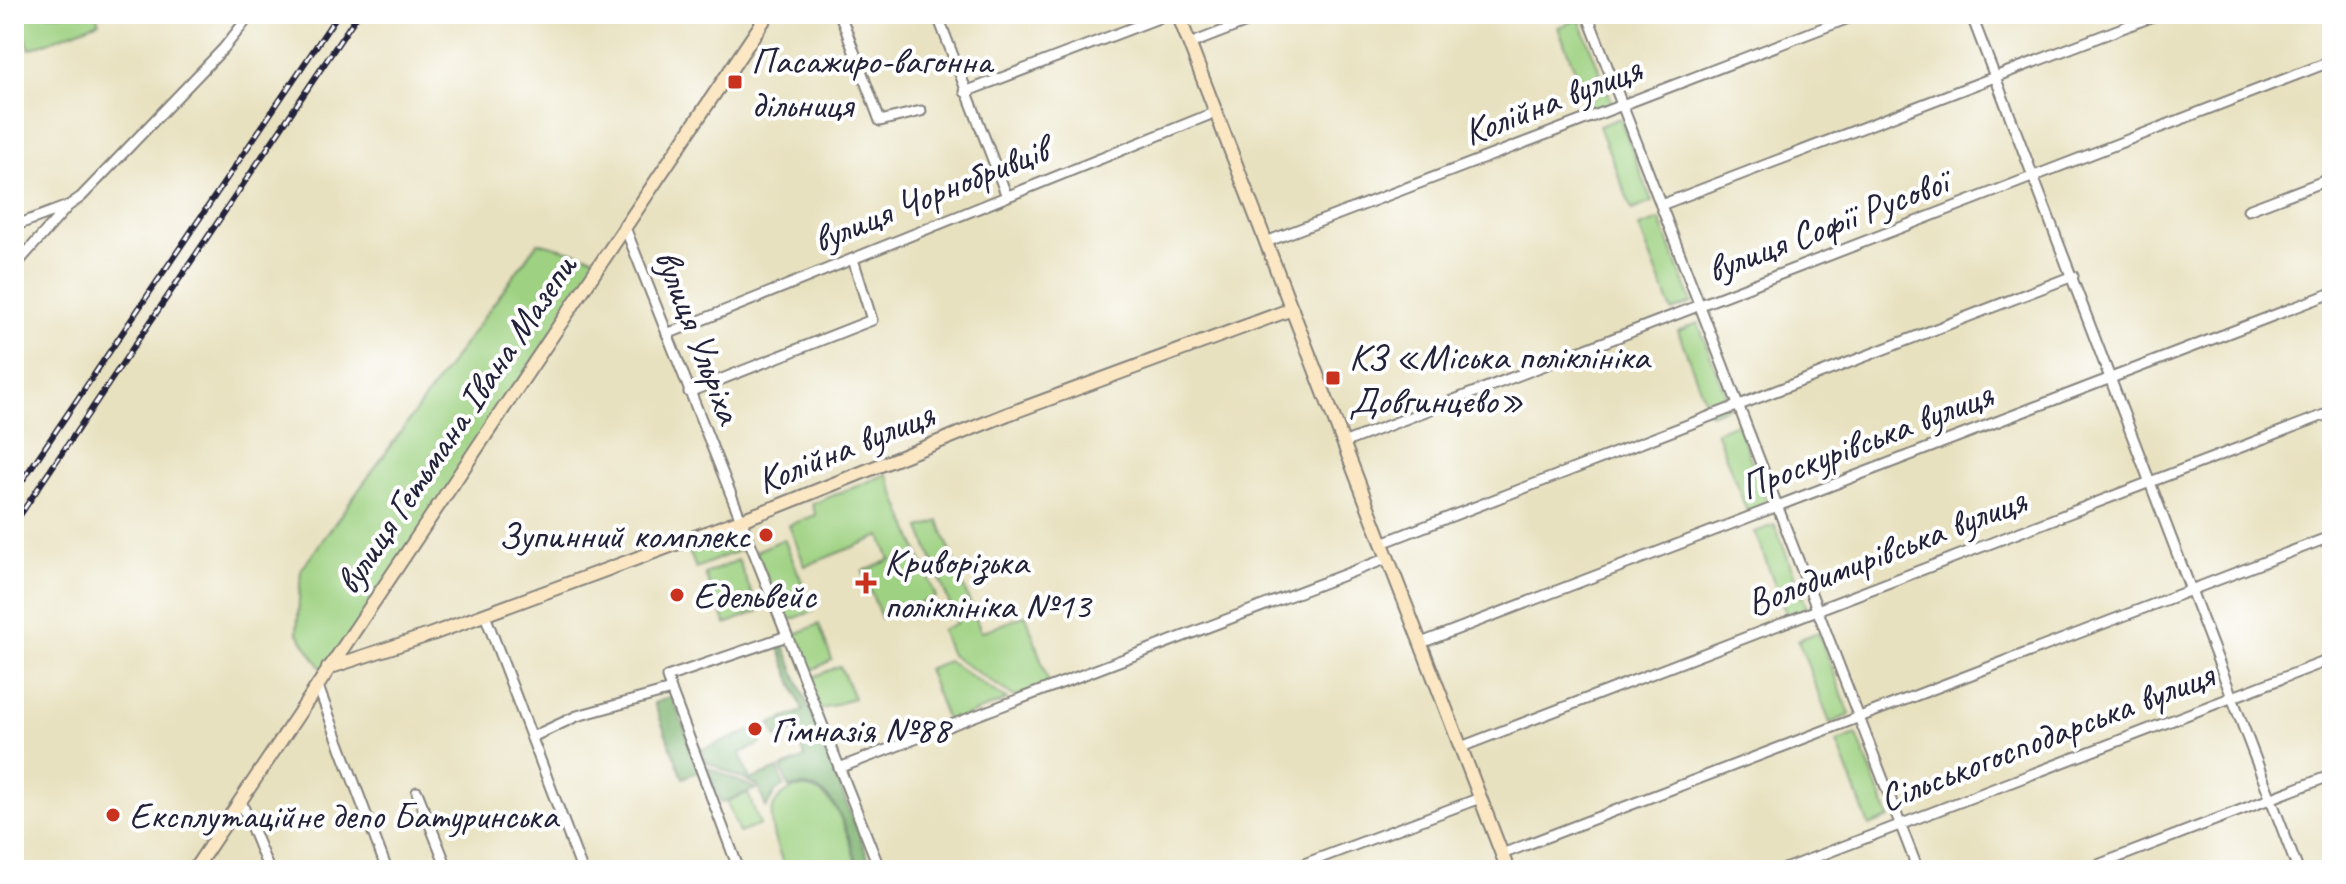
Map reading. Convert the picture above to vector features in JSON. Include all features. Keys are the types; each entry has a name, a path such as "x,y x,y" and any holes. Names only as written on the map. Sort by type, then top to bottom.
{"street":[{"path":"14,267 68,206 81,197 168,108 251,14"},
{"name":"вулиця Гетьмана Івана Мазепи","path":"194,870 768,14"},
{"path":"840,14 880,121 921,111"},
{"path":"937,14 1006,194"},
{"path":"965,92 1169,14"},
{"path":"1178,14 1508,870"},
{"path":"1190,44 1267,14"},
{"path":"1587,14 1918,870"},
{"name":"Колійна вулиця","path":"1266,242 1859,14"},
{"path":"1971,14 2298,870"},
{"path":"1661,205 2159,14"},
{"name":"вулиця Софії Русової","path":"1343,443 2332,61"},
{"name":"вулиця Чорнобривців","path":"667,334 1006,194 1216,112"},
{"path":"2248,210 2332,178"},
{"path":"14,226 68,206"},
{"name":"вулиця Ульріха","path":"624,225 880,870"},
{"path":"689,392 872,320 853,259"},
{"name":"Проскурівська вулиця","path":"1382,543 2073,276"},
{"name":"Проскурівська вулиця","path":"1421,643 2332,293"},
{"name":"Колійна вулиця","path":"328,668 485,615 739,520 1008,414 1292,309"},
{"name":"Володимирівська вулиця","path":"1461,747 2332,412"},
{"path":"1502,854 2332,536"},
{"path":"839,768 1388,558"},
{"path":"485,615 582,870"},
{"path":"739,870 667,677 787,636"},
{"name":"Сільськогосподарська вулиця","path":"1782,870 2332,659"},
{"path":"317,684 387,870"},
{"path":"532,737 577,716 671,690"},
{"path":"2085,870 2332,775"},
{"path":"417,792 446,866 427,870"},
{"path":"240,798 269,870"},
{"path":"1288,870 1480,798"}],"green space":[{"path":"16,14 96,14 99,22 30,49"},
{"path":"1579,19 1612,102 1591,110 1558,27"},
{"path":"1620,118 1652,202 1632,210 1599,126"},
{"path":"1660,220 1692,303 1672,311 1639,227"},
{"path":"538,242 602,259 326,675 297,632 301,570"},
{"path":"1698,323 1730,406 1710,414 1678,331"},
{"path":"1737,423 1769,507 1748,514 1716,431"},
{"path":"887,474 936,597 881,618 863,571 890,560 881,536 805,566 789,525 816,515 812,504"},
{"path":"939,521 981,632 1026,615 1049,684 1015,697 951,655 941,630 957,623 920,528"},
{"path":"1775,525 1807,608 1787,616 1755,532"},
{"path":"735,529 743,549 696,568 688,549"},
{"path":"784,539 814,611 785,622 756,551"},
{"path":"738,560 759,611 726,624 705,574"},
{"path":"819,624 832,660 806,673 791,636"},
{"path":"1818,632 1850,715 1830,723 1798,640"},
{"path":"783,643 873,870 860,870 838,811 829,799 819,790 805,786 789,788 781,768 805,758 794,731 777,738 770,724 803,711 778,645"},
{"path":"948,661 1007,700 948,723 927,669"},
{"path":"840,666 854,698 820,710 808,679"},
{"path":"672,696 700,771 683,778 654,703"},
{"path":"756,729 761,744 740,753 750,780 778,769 784,786 776,791 766,808 758,786 707,762 702,749"},
{"path":"1857,735 1889,818 1869,826 1837,742"},
{"path":"707,767 756,789 721,803"},
{"path":"796,788 811,789 832,804 846,829 859,870 786,870 774,835 772,812 783,794"},
{"path":"748,793 760,825 739,833 727,801"}],"railway":[{"path":"14,493 338,14"},
{"path":"14,524 358,14"}],"place":[{"name":"Пасажиро-вагонна дільниця","path":"735,82"},
{"name":"КЗ «Міська поліклініка Довгинцево»","path":"1333,378"},
{"name":"Зупинний комплекс","path":"766,535"},
{"name":"Криворізька поліклініка №13","path":"866,583"},
{"name":"Едельвейс","path":"677,595"},
{"name":"Гімназія №88","path":"755,729"},
{"name":"Експлутаційне депо Батуринська","path":"113,815"}]}
